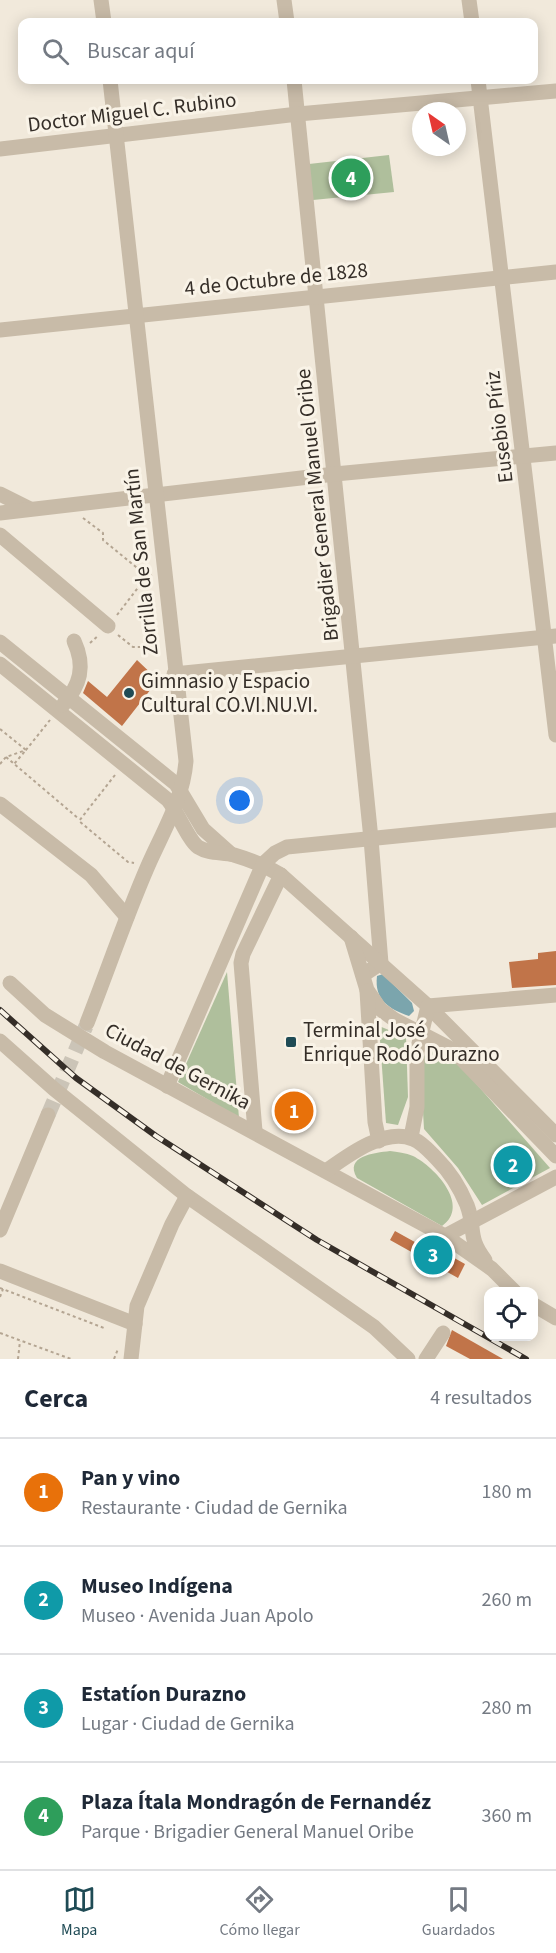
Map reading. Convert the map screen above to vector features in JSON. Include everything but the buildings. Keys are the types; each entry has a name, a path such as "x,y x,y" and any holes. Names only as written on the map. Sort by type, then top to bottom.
{"street":[{"path":"101,0 103,18"},
{"path":"284,0 286,18"},
{"path":"469,0 471,18"},
{"name":"Zorrilla de San Martín","path":"87,1023 127,917 182,789 186,760 174,674 110,84"},
{"name":"Brigadier General Manuel Oribe","path":"294,84 353,656 381,963"},
{"name":"Eusebio Píriz","path":"479,84 502,279 550,637 556,735"},
{"name":"Doctor Miguel C. Rubino","path":"0,149 298,114 556,91"},
{"name":"4 de Octubre de 1828","path":"0,330 315,295 502,279 556,272"},
{"path":"0,513 335,474 556,453"},
{"path":"0,494 30,509"},
{"path":"0,536 108,626"},
{"path":"174,674 550,637"},
{"path":"64,704 78,687 81,670 79,652 74,641"},
{"path":"0,642 124,764 174,808 198,846 215,853 231,854 263,864 281,875 428,1006 556,1134"},
{"path":"0,664 64,704 182,789 203,829 231,854"},
{"path":"0,804 91,875 127,917"},
{"path":"167,1086 263,864 275,853 287,848 556,820"},
{"path":"158,846 170,835 189,835"},
{"path":"255,1131 241,963 243,954 281,875"},
{"path":"350,935 365,982 380,1009 395,1020 453,1050 556,1156"},
{"path":"379,1141 375,1122 365,982 381,963"},
{"name":"Ciudad de Gernika","path":"10,983 62,1025 167,1086 255,1131 445,1236 492,1269 510,1287"},
{"path":"428,1006 556,995"},
{"path":"411,1137 416,1121 417,1052 428,1006"},
{"path":"0,1041 54,1089 187,1196 374,1327 408,1359"},
{"path":"0,1230 48,1115"},
{"path":"326,1171 379,1141 411,1137 422,1143 445,1167 460,1190 471,1223 474,1247 492,1269"},
{"path":"445,1236 556,1177"},
{"path":"131,1359 137,1306 172,1224 187,1196"},
{"path":"0,1271 135,1324"},
{"path":"538,1307 556,1318"},
{"path":"426,1359 443,1333"}],"path":[{"path":"67,505 103,533 103,540 147,576"},
{"path":"108,626 133,647 171,647"},
{"path":"14,764 64,704"},
{"path":"0,729 26,750"},
{"path":"0,764 6,757 26,750"},
{"path":"6,757 128,862 147,868"},
{"path":"79,819 124,764"},
{"path":"0,1297 1,1289 112,1331"},
{"path":"0,1333 71,1359"},
{"path":"18,1359 20,1340"},
{"path":"114,1359 120,1343"}],"green space":[{"path":"389,155 394,192 313,200 309,164"},
{"path":"227,972 239,1118 178,1082"},
{"path":"379,1026 406,1037 408,1097 398,1125 386,1123"},
{"path":"429,1046 458,1063 550,1168 482,1205 458,1168 424,1129 421,1076 423,1059"},
{"path":"390,1151 410,1155 422,1161 447,1188 453,1208 450,1218 442,1226 357,1178 354,1165 358,1160 369,1155"}],"water":[{"path":"383,974 412,1003 414,1011 409,1016 389,1007 384,1002 377,984 377,976"}],"tunnel":[{"path":"48,1115 86,1026"}],"railway":[{"path":"0,1010 76,1078 156,1136 317,1240 526,1359"}],"place":[{"name":"Plaza Ítala Mondragón de Fernandéz","path":"351,178"},
{"name":"Gimnasio y Espacio Cultural CO.VI.NU.VI.","path":"129,693"},
{"name":"Terminal José Enrique Rodó Durazno","path":"291,1042"},
{"name":"Pan y vino","path":"294,1111"},
{"name":"Museo Indígena","path":"513,1165"},
{"name":"Estatíon Durazno","path":"433,1255"}]}
